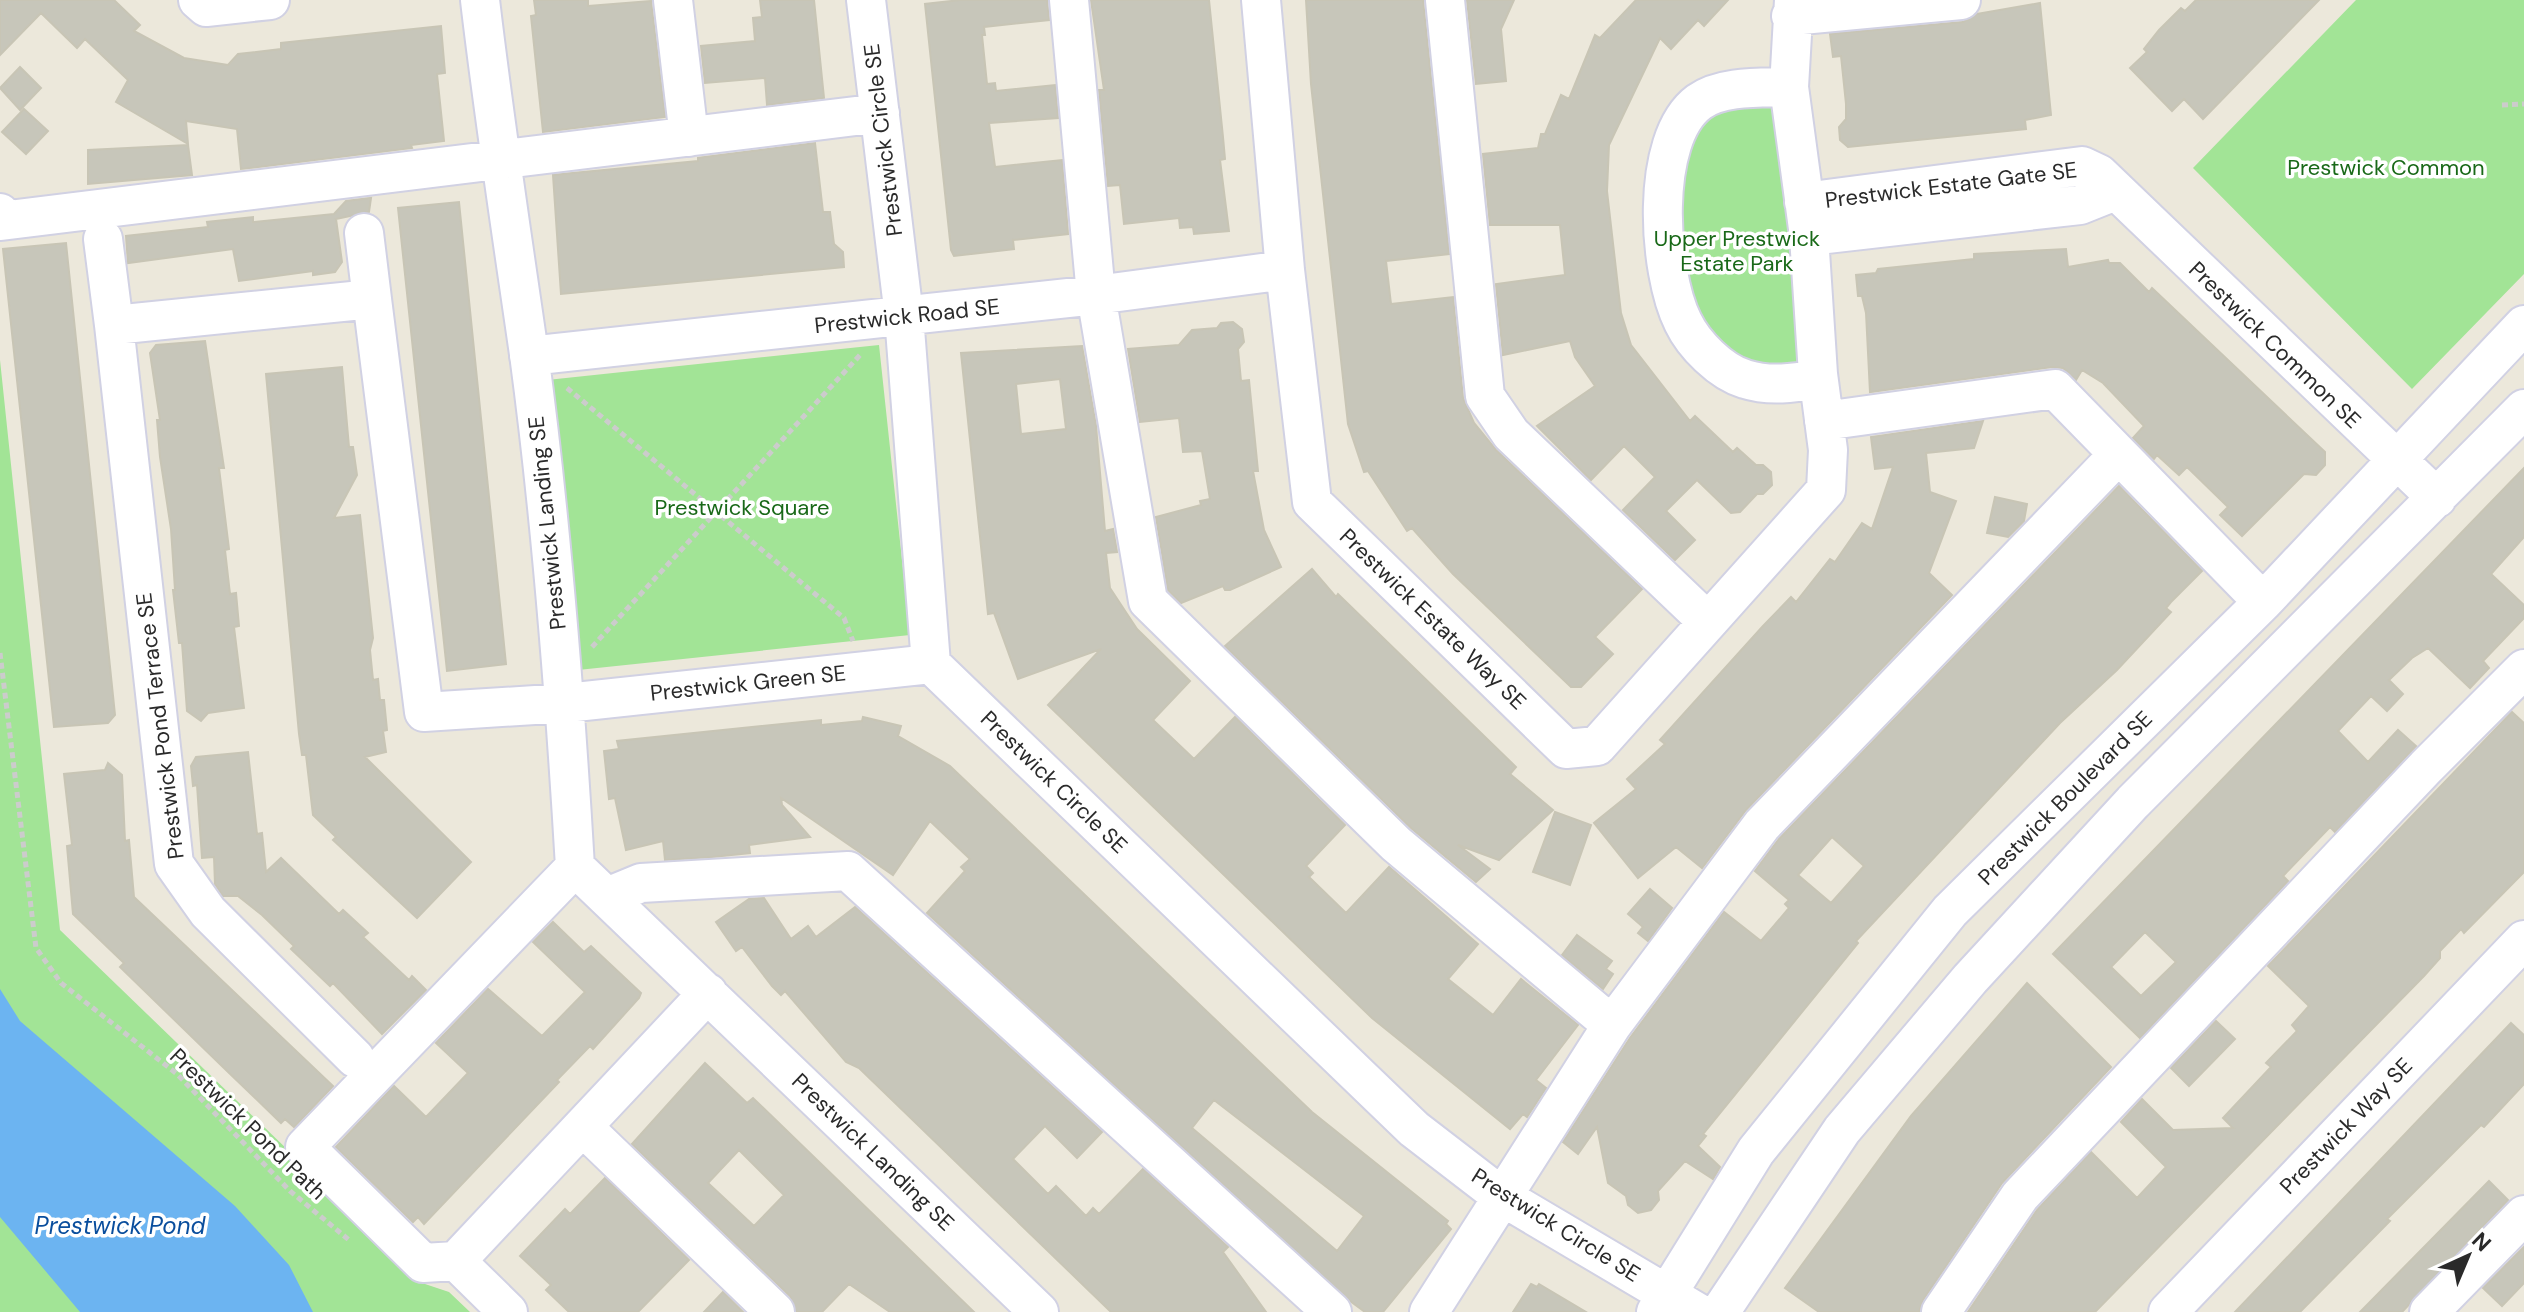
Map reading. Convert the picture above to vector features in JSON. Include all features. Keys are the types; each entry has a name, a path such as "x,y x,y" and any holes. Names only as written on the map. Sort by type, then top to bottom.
{"street":[{"path":"198,0 206,7 270,0"},
{"name":"Prestwick Landing SE","path":"480,0 499,161 529,356 565,690 575,867 1039,1312"},
{"path":"673,0 689,137"},
{"name":"Prestwick Circle SE","path":"866,0 880,113 931,664 1414,1129 1501,1196 1673,1306"},
{"path":"1069,0 1096,295 1148,601 1396,844 1612,1025"},
{"name":"Prestwick Estate Way SE","path":"1261,0 1285,270 1312,502 1566,749 1597,746 1826,490 1828,450 1818,379 1806,219 1789,87 1792,8"},
{"path":"1445,0 1485,396 1511,434 1708,622"},
{"path":"1792,8 1961,0"},
{"path":"1789,87 1739,90 1701,100 1681,121 1664,174 1666,265 1683,323 1710,357 1744,379 1783,385 1818,379"},
{"path":"0,213 1,221 880,113"},
{"name":"Prestwick Estate Gate SE","path":"1806,219 2080,205 2115,191"},
{"name":"Prestwick Common SE","path":"2115,191 2437,498"},
{"path":"364,233 424,712 565,690"},
{"name":"Prestwick Pond Terrace SE","path":"103,239 174,864 208,912 355,1058"},
{"name":"Prestwick Road SE","path":"529,356 1096,295 1285,270"},
{"path":"114,325 372,299"},
{"name":"Prestwick Boulevard SE","path":"1673,1306 1756,1151 1950,911 2263,602 2524,325"},
{"path":"1824,421 2055,389 2263,602"},
{"path":"1720,1312 1842,1130 1970,979 2133,802 2524,409"},
{"path":"1429,1312 1612,1025 1762,825 2118,455"},
{"name":"Prestwick Green SE","path":"565,690 857,672 931,664"},
{"path":"1941,1312 2020,1196 2524,669"},
{"path":"575,867 305,1147 423,1263 456,1261 708,993"},
{"path":"607,897 641,883 848,871 1332,1312"},
{"name":"Prestwick Way SE","path":"2168,1312 2524,940"},
{"path":"583,1127 775,1312"},
{"path":"2429,1312 2524,1215"},
{"path":"456,1261 508,1312"}],"path":[{"path":"2502,105 2524,104"},
{"path":"565,690 899,317"},
{"path":"529,356 844,618 852,633 857,672"},
{"name":"Prestwick Pond Path","path":"0,653 36,948 61,983 177,1074 290,1191 357,1246"}],"green space":[{"name":"Prestwick Common","path":"2356,0 2524,0 2524,274 2412,389 2193,168"},
{"name":"Upper Prestwick Estate Park","path":"1789,87 1818,374 1710,357 1666,265 1681,121"},
{"name":"Prestwick Square","path":"879,345 910,635 578,670 547,380"},
{"path":"0,360 60,930 408,1266 419,1282 449,1292 470,1312 0,1312"}],"water":[{"name":"Prestwick Pond","path":"0,989 20,1021 235,1206 289,1265 313,1312 80,1312 0,1217"}],"building":[{"path":"0,0 114,0 140,25 134,31 184,58 228,65 238,54 281,49 281,43 441,26 445,73 437,74 444,141 411,145 412,148 241,169 237,129 186,121 188,144 116,102 128,80 85,39 77,48 41,13 0,55"},
{"path":"534,0 588,0 588,6 651,1 665,117 543,132 531,16 536,15"},
{"path":"760,0 814,0 824,98 767,105 765,78 705,83 701,46 755,41 753,18 762,17"},
{"path":"960,0 1047,0 1049,20 984,27 985,35 982,35 987,84 995,83 996,91 1055,85 1058,118 989,123 995,167 1062,160 1068,234 1013,240 1014,249 954,256 951,250 925,4"},
{"path":"1091,0 1209,0 1225,159 1220,160 1229,231 1194,234 1193,227 1180,228 1179,218 1124,224 1120,185 1108,186 1099,90 1104,90"},
{"path":"1306,0 1423,0 1449,254 1386,261 1391,304 1453,297 1463,398 1474,423 1496,450 1642,589 1595,637 1613,654 1581,687 1571,687 1453,574 1412,528 1407,531 1368,471 1364,472 1348,424 1311,84"},
{"path":"1467,0 1514,0 1501,29 1506,81 1476,84"},
{"path":"1636,0 1728,0 1704,26 1698,20 1671,49 1660,38 1609,145 1607,191 1621,313 1631,345 1690,421 1695,416 1733,452 1737,448 1756,465 1763,465 1771,472 1772,485 1763,494 1757,494 1740,512 1731,513 1697,480 1666,511 1695,540 1675,560 1623,510 1655,477 1624,446 1591,480 1537,426 1595,386 1575,357 1570,341 1503,355 1496,284 1565,275 1560,225 1490,225 1483,154 1538,148 1541,134 1545,134 1561,95 1569,99 1595,35 1600,38"},
{"path":"2196,0 2319,0 2203,119 2184,99 2172,111 2130,68 2147,52 2144,49 2159,30 2181,8 2185,11"},
{"path":"2040,3 2051,115 2025,120 2026,129 1848,147 1840,140 1839,127 1846,119 1846,104 1841,56 1833,57 1830,34 1963,22 1977,14"},
{"path":"20,67 41,88 20,110 0,88"},
{"path":"24,109 48,131 26,154 2,132"},
{"path":"815,143 823,212 830,212 834,244 843,252 844,267 561,294 553,175 698,161 698,158"},
{"path":"188,145 192,175 88,184 88,150"},
{"path":"371,198 369,212 336,219 342,262 335,272 313,275 313,271 239,281 233,249 128,263 126,236 208,227 207,222 253,217 253,222 334,214 346,201"},
{"path":"459,202 506,664 447,671 398,208"},
{"path":"66,243 115,715 108,723 54,727 3,249"},
{"path":"2066,249 2068,267 2108,260 2109,263 2120,263 2149,292 2152,288 2325,452 2325,465 2316,475 2304,474 2242,536 2220,515 2228,507 2187,467 2179,475 2157,455 2154,459 2133,438 2144,426 2103,383 2082,370 2076,380 2063,368 2052,367 1870,392 1866,313 1862,296 1858,296 1856,275 1876,273 1878,269 1974,259 1974,254"},
{"path":"1233,322 1242,329 1244,342 1238,349 1241,381 1249,380 1258,471 1253,471 1264,530 1281,567 1230,590 1225,590 1223,586 1181,603 1168,590 1156,517 1201,505 1200,501 1210,499 1202,451 1183,452 1179,418 1140,422 1128,349 1179,345 1192,330 1217,328 1221,323"},
{"path":"205,341 224,468 219,468 229,549 225,550 230,594 236,593 239,626 234,627 244,708 208,713 201,721 187,711 182,643 179,643 173,590 171,529 160,457 157,420 160,420 150,353 156,345"},
{"path":"1082,346 1096,426 1105,531 1113,529 1117,552 1106,553 1110,588 1137,629 1190,681 1153,720 1194,759 1235,717 1345,825 1306,866 1313,873 1309,877 1346,913 1389,867 1478,944 1448,979 1493,1015 1521,979 1578,1025 1536,1080 1546,1088 1527,1117 1523,1114 1510,1129 1372,1018 1048,705 1101,649 1018,679 994,613 988,614 961,353","holes":["1060,379 1066,429 1021,434 1016,384"]},
{"path":"342,367 349,447 353,447 357,475 334,518 360,515 373,638 370,650 373,680 378,679 380,700 384,700 387,730 383,731 386,752 365,757 471,862 417,918 333,840 336,837 313,815 306,755 302,755 299,734 266,374"},
{"path":"1983,421 1974,448 1926,453 1930,492 1956,501 1929,573 1952,595 1746,810 1702,868 1676,847 1638,878 1594,823 1636,789 1627,779 1665,744 1660,740 1763,626 1791,597 1796,602 1830,559 1835,562 1862,523 1872,529 1893,467 1875,469 1871,437"},
{"path":"2524,468 2524,537 2491,574 2524,605 2524,618 2483,661 2489,668 2470,688 2428,648 2412,658 2389,680 2403,694 2387,711 2371,696 2338,731 2368,762 2398,730 2416,746 2335,832 2330,827 2283,876 2288,881 2140,1038 2053,954","holes":["2145,932 2176,962 2141,996 2111,967"]},
{"path":"2119,486 2202,571 2171,602 2166,608 2171,612 2117,670 2060,723 1856,941 1858,943 1703,1134 1706,1136 1698,1146 1720,1167 1713,1179 1685,1161 1658,1191 1659,1200 1651,1210 1638,1213 1628,1205 1626,1196 1608,1183 1597,1127 1578,1154 1563,1142 1630,1038 1724,912 1761,941 1789,908 1785,904 1789,900 1755,871 1779,839","holes":["1832,837 1864,866 1831,903 1798,875"]},
{"path":"1995,497 2027,504 2024,521 2008,537 1987,533"},
{"path":"1312,569 1336,597 1338,594 1516,767 1510,774 1553,810 1499,860 1458,845 1490,869 1476,882 1411,828 1225,646"},
{"path":"2512,712 2524,723 2524,872 2464,933 2461,929 2440,951 2440,958 2424,976 2095,1312 1968,1312 2037,1210 2091,1152 2137,1198 2166,1167 2121,1122 2142,1099 2173,1130 2233,1128 2223,1118 2271,1067 2266,1063 2297,1031 2292,1025 2309,1006 2268,966"},
{"path":"863,717 901,726 898,736 950,766 1312,1112 1448,1221 1446,1224 1451,1229 1383,1312 1365,1312 1350,1301 927,913 965,871 961,867 970,859 930,821 893,875 781,798 782,805 810,837 749,845 750,853 712,857 665,860 663,841 626,850 615,798 609,799 604,751 619,749 617,741 821,720 821,725 862,721","holes":["1214,1100 1364,1216 1337,1251 1192,1128"]},
{"path":"248,752 257,834 262,833 266,872 281,858 339,914 343,910 368,933 363,937 409,980 412,976 426,990 382,1034 333,983 330,986 291,949 294,946 262,915 238,896 223,896 215,884 214,857 202,858 197,785 193,786 191,766 196,757"},
{"path":"108,763 122,775 125,841 129,840 134,897 333,1086 294,1127 285,1119 281,1123 226,1070 120,967 124,963 73,914 67,846 72,845 64,774 105,770"},
{"path":"1555,812 1591,825 1570,885 1533,872"},
{"path":"1650,889 1672,908 1648,941 1638,933 1643,927 1628,914"},
{"path":"764,898 791,939 808,926 816,937 855,907 1102,1132 1077,1158 1045,1126 1013,1159 1048,1194 1056,1186 1086,1216 1093,1208 1099,1214 1143,1169 1228,1247 1223,1252 1266,1312 1111,1312 859,1068 846,1062 785,991 781,995 772,986 742,947 736,951 716,922 749,899"},
{"path":"553,922 584,952 591,946 641,993 639,998 593,1049 590,1046 557,1080 559,1082 424,1224 418,1217 413,1222 336,1147 394,1086 426,1117 468,1073 436,1043 488,989 542,1036 585,992 533,942"},
{"path":"1577,935 1612,961 1606,969 1613,974 1603,989 1562,955"},
{"path":"2027,983 2111,1067 2002,1183 1923,1300 1919,1312 1819,1312 1785,1288 1911,1116"},
{"path":"2216,1021 2235,1039 2189,1086 2171,1068"},
{"path":"2511,1023 2524,1035 2524,1084 2484,1127 2481,1125 2387,1219 2390,1221 2300,1312 2235,1312"},
{"path":"705,1063 747,1103 753,1098 974,1312 890,1312 849,1284 822,1312 796,1312 790,1296 632,1144","holes":["739,1150 784,1195 754,1226 708,1183"]},
{"path":"605,1178 689,1260 638,1312 569,1312 546,1290 551,1285 520,1256 565,1209 570,1214"},
{"path":"2489,1181 2508,1200 2402,1312 2360,1312"},
{"path":"2524,1247 2524,1283 2502,1306 2483,1288"},
{"path":"1531,1284 1537,1287 1539,1284 1586,1312 1513,1312"},
{"path":"723,1292 743,1312 704,1312"}]}
